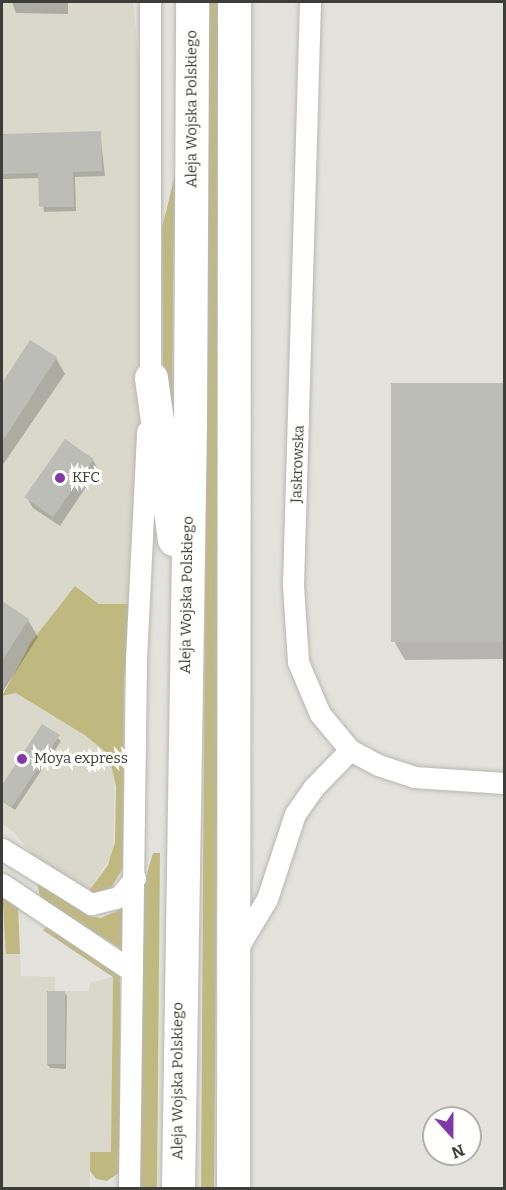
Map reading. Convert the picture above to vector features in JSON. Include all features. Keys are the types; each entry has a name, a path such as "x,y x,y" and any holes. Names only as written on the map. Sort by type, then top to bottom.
{"main road":[{"name":"Aleja Wojska Polskiego","path":"178,1188 187,607 192,2"},
{"path":"233,1188 234,2"},
{"path":"151,378 166,495 187,607"}],"street":[{"path":"129,1188 135,878 136,659 151,378 150,2"},
{"name":"Jaskrowska","path":"310,2 294,634 311,699 331,730 350,750 378,765 414,777 504,783"},
{"path":"233,956 267,899 295,814 313,788 350,750"},
{"path":"2,849 80,901 91,904 119,897 135,878"},
{"path":"2,884 132,971"}],"shaded area":[{"path":"2,2 133,2 140,75 140,470 135,604 99,604 75,586 31,642 2,693"},
{"path":"209,2 220,2 219,624 214,1188 201,1188"},
{"path":"175,175 172,459 163,395 162,228"},
{"path":"75,586 99,604 135,604 124,678 123,868 111,888 85,896 108,865 115,842 116,786 109,755 86,736 16,693 2,696 31,642"},
{"path":"16,693 86,736 109,755 115,772 113,854 85,896 35,858 14,832 2,824 2,696"},
{"path":"153,853 160,853 157,1188 139,1188 144,884"},
{"path":"37,882 88,916 101,918 123,908 124,951 40,897"},
{"path":"2,889 18,905 20,954 6,954"},
{"path":"2,917 5,917 6,954 20,954 21,976 55,977 55,991 89,991 90,983 113,977 111,1152 90,1152 90,1188 2,1188"},
{"path":"50,924 115,967 120,976 120,1172 107,1181 96,1179 90,1171 90,1152 111,1152 113,977 43,930"}],"building":[{"path":"101,131 102,171 73,172 74,207 39,207 38,173 2,174 2,134"},
{"path":"30,340 57,357 2,442 2,383"},
{"path":"391,383 504,383 504,642 391,642"},
{"name":"KFC","path":"65,439 94,459 53,517 24,497"},
{"path":"2,601 29,619 2,661"},
{"path":"42,724 60,735 12,807 2,800 2,785"},
{"path":"47,991 65,991 65,1064 47,1064"}],"place":[{"name":"KFC","path":"60,478"},
{"name":"Moya express","path":"22,759"}]}
